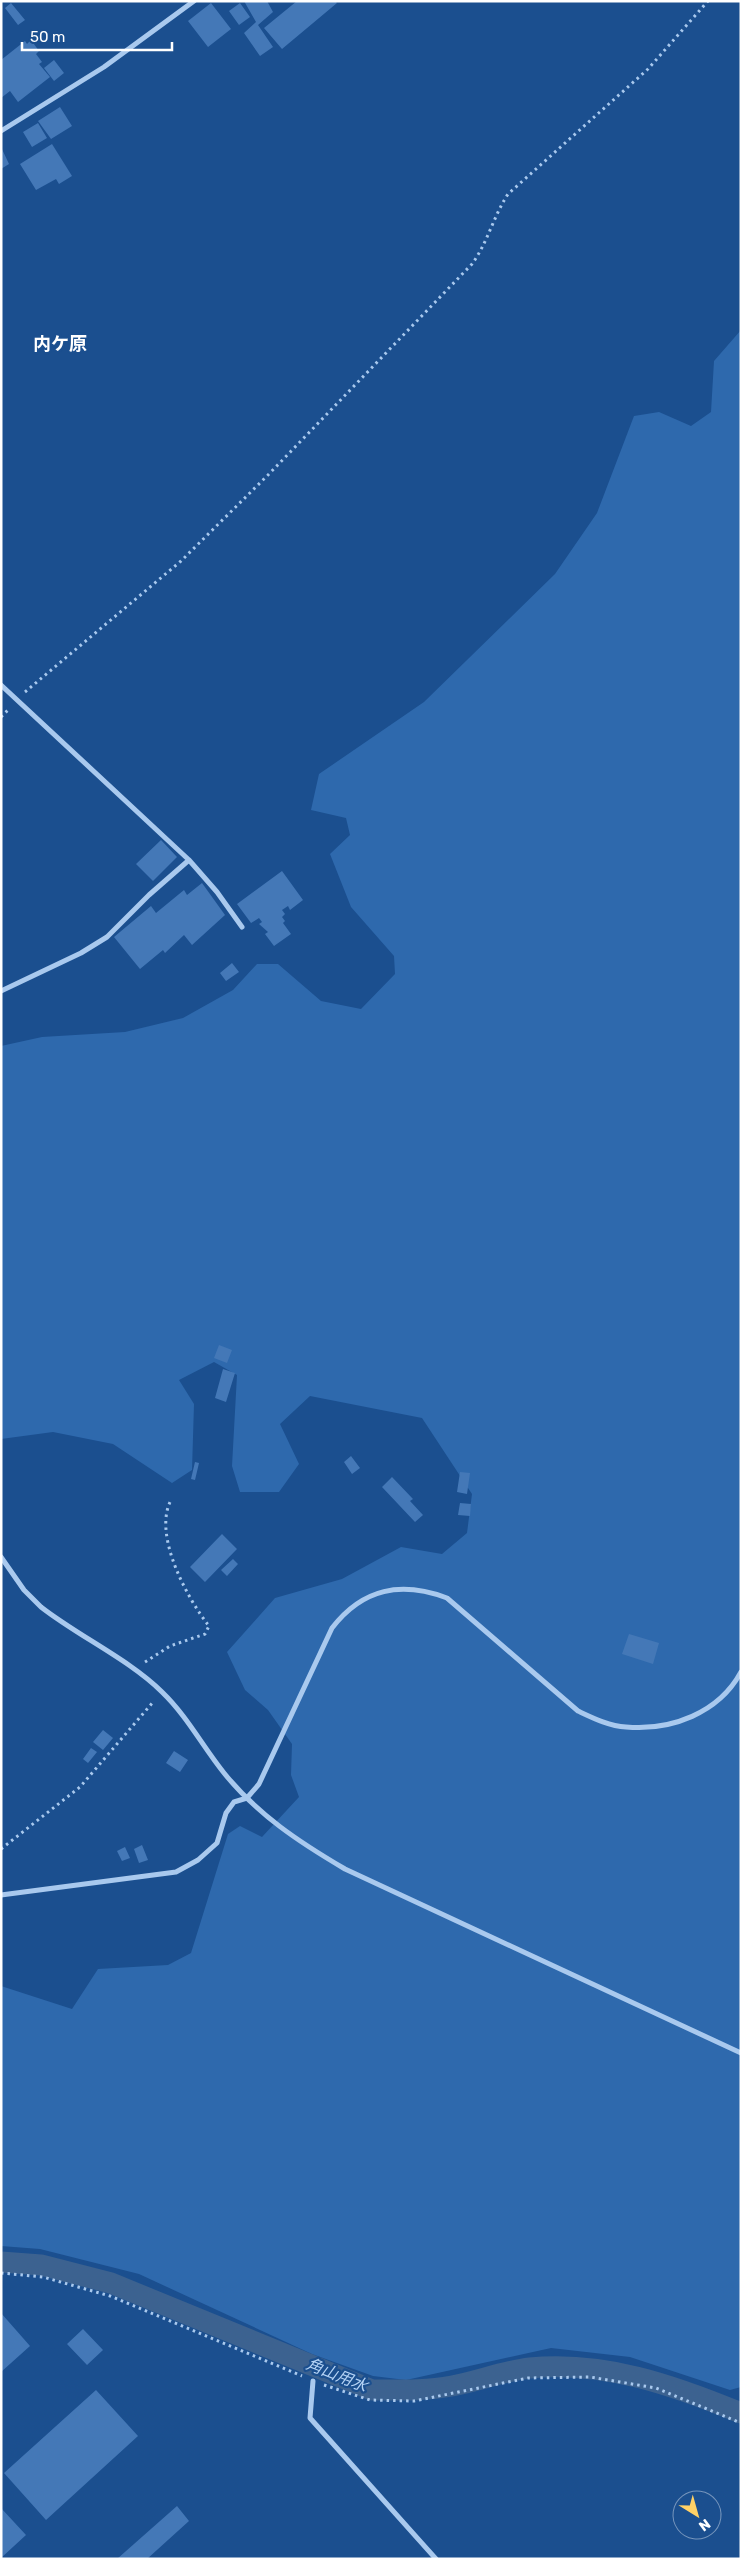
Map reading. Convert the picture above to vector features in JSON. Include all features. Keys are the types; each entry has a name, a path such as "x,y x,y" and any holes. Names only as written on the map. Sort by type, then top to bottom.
{"street":[{"path":"1,131 104,67 194,1"},
{"path":"1,685 189,860 242,927"},
{"path":"1,991 81,953 107,937 149,895 189,860"},
{"path":"1,1557 24,1590 41,1607 63,1625 136,1671 162,1692 192,1727 224,1773 261,1813 297,1842 345,1869 741,2053"},
{"path":"1,1895 176,1872 198,1860 217,1843 226,1813 234,1802 247,1798 259,1784 332,1628 344,1612 362,1600 382,1592 404,1588 426,1590 447,1598 578,1712 624,1727 668,1725 687,1719 722,1698 734,1685 741,1672"},
{"path":"313,2381 310,2418 436,2559"}],"path":[{"path":"16,700 182,560 268,475 472,264 485,246 499,208 508,194 648,68 708,1"},
{"path":"136,1671 148,1658 170,1646 205,1634 209,1626 183,1583 172,1558 166,1534 166,1512 170,1502"},
{"path":"1,1850 80,1787 162,1692"},
{"path":"1,2273 43,2277 110,2296 313,2381 370,2400 414,2401 528,2378 590,2377 656,2388 741,2423"}],"shaded area":[{"path":"741,330 741,2387 730,2390 630,2357 551,2348 406,2380 373,2376 312,2354 139,2274 40,2249 1,2246 1,1986 72,2009 98,1969 168,1965 191,1953 228,1834 240,1826 262,1837 299,1797 291,1775 292,1744 268,1710 245,1690 227,1652 275,1598 342,1579 401,1547 442,1554 467,1533 472,1494 422,1418 310,1396 280,1424 299,1464 279,1492 240,1492 232,1466 237,1375 214,1362 179,1380 194,1404 192,1470 172,1483 113,1444 53,1432 1,1439 1,1046 42,1037 125,1032 183,1018 233,990 257,964 278,964 321,1001 361,1009 395,974 394,956 351,907 330,854 350,835 346,818 311,810 319,774 424,702 555,574 597,513 634,416 659,412 691,426 711,412 714,361"}],"building":[{"path":"244,1 267,1 273,12 258,25 273,47 260,56 244,33 256,22"},
{"path":"297,1 335,1 337,3 282,49 264,28"},
{"path":"11,3 25,20 18,25 5,8"},
{"path":"211,3 231,29 208,47 188,21"},
{"path":"240,3 250,17 239,25 229,11"},
{"path":"31,40 39,51 36,54 42,62 39,64 50,77 18,102 10,91 1,98 1,60 25,41 27,44"},
{"path":"54,60 64,73 54,81 44,68"},
{"path":"60,107 72,126 51,139 38,121"},
{"path":"38,123 47,138 32,147 23,132"},
{"path":"52,144 72,176 59,184 56,179 36,190 20,164"},
{"path":"1,147 9,164 1,169"},
{"path":"161,840 177,857 153,881 136,864"},
{"path":"282,871 303,900 290,910 288,906 282,910 285,914 282,917 285,921 283,923 291,934 274,946 265,934 268,932 259,924 262,922 259,918 251,923 237,904"},
{"path":"202,883 225,915 192,945 184,935 165,953 163,950 140,969 114,937 151,906 156,913 184,890 187,895"},
{"path":"232,963 239,972 226,981 220,973"},
{"path":"219,1345 232,1350 227,1363 214,1358"},
{"path":"223,1369 235,1373 226,1402 215,1398"},
{"path":"351,1456 360,1468 352,1474 344,1462"},
{"path":"195,1462 199,1463 195,1480 191,1479"},
{"path":"460,1472 470,1473 467,1494 457,1492"},
{"path":"392,1477 413,1499 410,1501 423,1515 415,1522 382,1487"},
{"path":"460,1503 471,1504 470,1516 458,1515"},
{"path":"222,1534 237,1549 205,1582 190,1567"},
{"path":"233,1559 238,1564 227,1576 221,1570"},
{"path":"629,1634 659,1643 653,1664 622,1654"},
{"path":"103,1730 113,1738 103,1750 93,1742"},
{"path":"91,1748 97,1752 88,1763 83,1759"},
{"path":"174,1751 188,1760 180,1772 166,1763"},
{"path":"142,1845 148,1860 139,1863 134,1849"},
{"path":"125,1847 130,1858 122,1861 117,1851"},
{"path":"1,2313 30,2346 1,2372"},
{"path":"83,2329 103,2350 87,2365 67,2344"},
{"path":"96,2390 138,2436 46,2520 4,2473"},
{"path":"177,2506 189,2521 147,2559 117,2559"},
{"path":"1,2508 26,2535 1,2558"}],"waterway":[{"name":"角山用水","path":"1,2262 41,2265 111,2283 372,2390 442,2388 510,2371 530,2368 585,2368 638,2377 690,2393 741,2413"}],"district":[{"name":"内ケ原","path":"60,344"}]}
